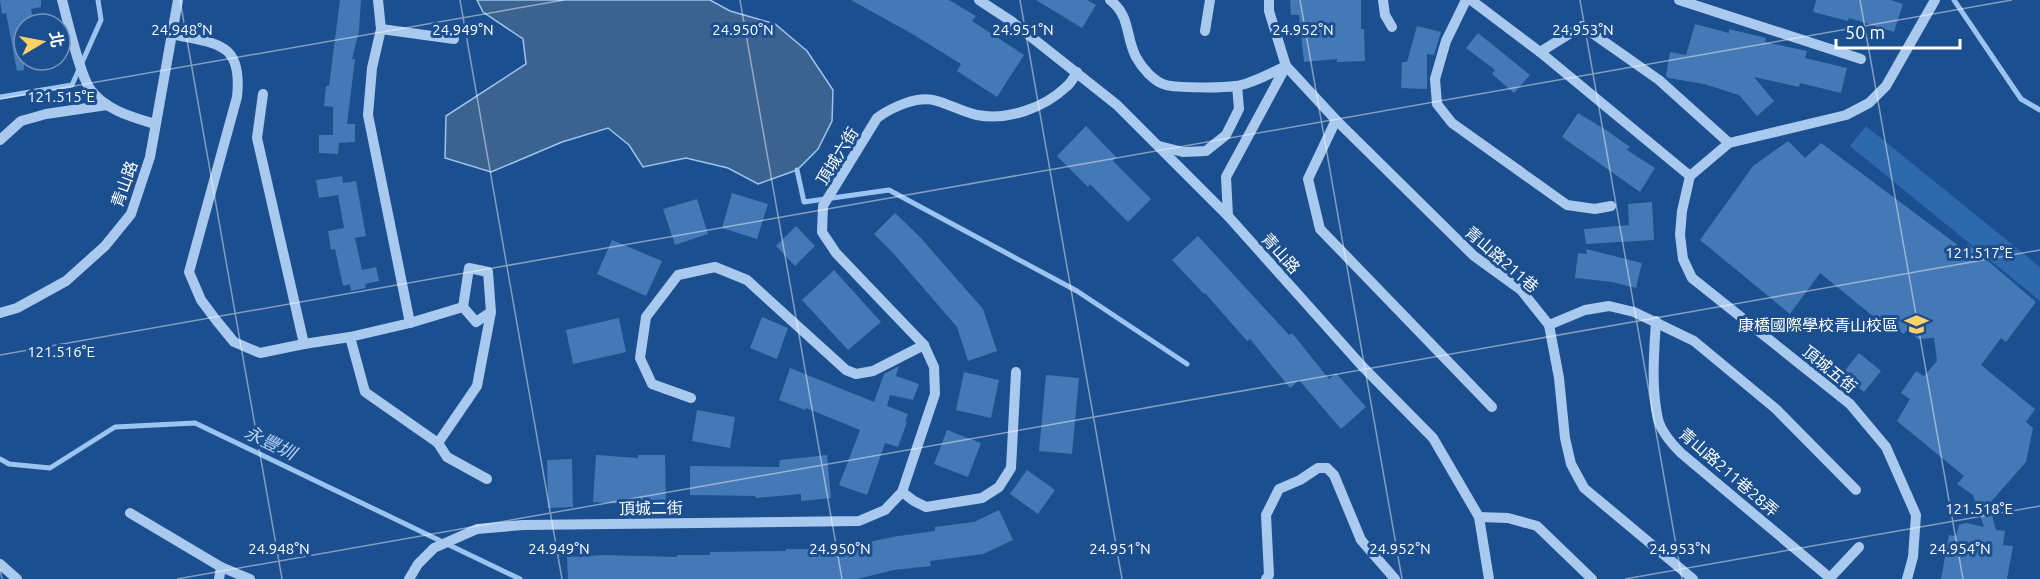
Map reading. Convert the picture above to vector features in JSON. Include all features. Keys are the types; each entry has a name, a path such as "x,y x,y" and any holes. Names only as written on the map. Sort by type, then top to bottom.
{"street":[{"path":"62,0 83,73 90,89 107,105 129,117 155,124"},
{"name":"青山路","path":"0,313 17,308 66,281 105,246 131,214 150,157 178,0"},
{"path":"378,0 381,29 372,68 368,115 410,323"},
{"name":"青山路","path":"979,0 1011,21 1117,105 1228,216 1362,366 1432,438 1479,517 1489,579"},
{"path":"1110,0 1117,5 1126,20 1130,44 1137,59 1149,75 1165,85 1237,86 1286,66"},
{"path":"1205,31 1210,0"},
{"path":"1228,216 1226,177 1286,66 1269,11 1269,0"},
{"path":"1383,0 1385,15 1392,27"},
{"path":"1466,0 1446,41 1438,69 1437,104 1452,123 1567,206 1595,209 1611,206"},
{"path":"1471,0 1540,52 1690,176 1729,143 1846,115 1869,103 1886,86 1935,0"},
{"path":"1679,0 1860,59"},
{"path":"1540,52 1582,26 1659,80 1729,143"},
{"path":"381,29 454,39"},
{"path":"172,34 225,47 234,58 239,79 237,97 189,272 201,300 234,342 260,354 304,344 350,338 463,307"},
{"name":"青山路211巷","path":"1286,66 1336,120 1474,256 1521,290 1549,325"},
{"name":"頂城六街","path":"902,492 935,394 934,367 924,345 836,253 822,232 823,206 877,118 890,108 934,100 976,115 1001,116 1022,113 1066,87 1077,72"},
{"path":"1158,146 1183,152 1206,151 1226,135 1239,109 1237,86"},
{"path":"263,94 257,138 304,344"},
{"path":"0,140 21,122 46,114 107,105"},
{"path":"1336,120 1308,179 1320,229 1492,407"},
{"name":"頂城五街","path":"1690,176 1682,211 1680,235 1683,259 1692,278 1850,404 1886,447 1916,515 1913,557 1907,579"},
{"path":"691,398 652,384 640,358 646,317 678,275 715,267 747,280 846,370 856,374 873,371 924,345"},
{"path":"438,443 477,386 491,312 488,272 469,268 463,307 476,322 491,312"},
{"path":"1693,579 1584,488 1571,464 1565,438 1559,378 1549,325 1584,310 1609,306 1634,312 1656,321 1694,341 1776,409 1856,490"},
{"name":"青山路211巷28弄","path":"1656,321 1654,358 1658,420 1668,439 1681,453 1830,578 1860,547"},
{"path":"350,338 365,392 438,443 447,457 487,479"},
{"path":"902,492 926,507 982,498 999,487 1011,468 1016,372"},
{"path":"1266,579 1269,575 1266,515 1279,489 1300,480 1318,468 1327,468 1334,475 1361,540 1395,579"},
{"name":"頂城二街","path":"409,579 418,564 434,548 477,529 522,525 859,521 885,510 902,492"},
{"path":"130,513 221,567 250,579"},
{"path":"1479,517 1508,518 1537,526 1592,579"},
{"path":"0,564 17,579"},
{"path":"219,579 221,567"}],"shaded area":[{"path":"477,0 710,0 730,11 775,24 807,51 833,90 832,121 818,149 797,170 758,184 728,168 686,158 643,167 629,145 608,128 562,142 491,172 445,158 446,116 526,64 523,39 483,12"},
{"path":"1866,126 2040,267 2040,301 1850,146"}],"building":[{"path":"0,0 41,0 41,7 31,9 32,12 12,12 12,45 6,13 2,14"},
{"path":"340,0 361,0 359,31 352,59 355,59 347,124 355,124 355,142 339,143 338,154 319,153 319,135 333,135 333,107 324,106 326,86 329,86"},
{"path":"851,0 949,0 976,16 972,21 1024,55 997,97 957,71 961,64"},
{"path":"1036,0 1087,0 1096,5 1082,28"},
{"path":"1290,0 1361,0 1361,29 1364,29 1365,61 1337,62 1337,59 1304,62 1299,15 1291,15"},
{"path":"1816,0 1891,0 1903,4 1894,32 1849,18 1848,21 1813,12"},
{"path":"1695,24 1729,33 1729,29 1766,38 1765,42 1807,51 1805,58 1847,68 1841,93 1800,83 1799,87 1754,77 1774,101 1757,116 1739,95 1704,84 1668,78 1666,76 1670,52 1686,55"},
{"path":"1417,26 1441,32 1434,55 1427,54 1427,89 1401,88 1402,62 1407,62"},
{"path":"1478,33 1530,75 1514,93 1492,74 1495,70 1466,48"},
{"path":"1578,113 1630,147 1627,150 1655,168 1640,192 1562,137"},
{"path":"1086,126 1116,157 1113,161 1151,199 1128,222 1090,184 1088,187 1057,156"},
{"path":"1788,141 1805,158 1821,143 1963,249 1968,244 2036,302 2006,342 2001,338 1981,365 2035,409 2026,422 2033,428 2026,462 1989,504 1996,530 2005,531 2003,545 2013,546 2007,579 1941,579 1949,535 1956,536 1959,525 1966,523 1984,527 1973,495 1957,484 1964,476 1897,421 1910,399 1901,393 1916,371 1924,376 1937,361 1934,338 1918,339 1908,330 1903,334 1889,321 1885,326 1820,273 1790,314 1700,240 1753,166"},
{"path":"342,176 343,183 356,181 366,236 355,238 362,270 376,267 379,281 365,284 366,288 351,291 350,284 343,286 335,249 331,250 328,231 344,228 338,195 319,198 316,180"},
{"path":"732,193 768,204 757,239 722,228"},
{"path":"697,199 708,234 675,245 663,209"},
{"path":"1652,202 1654,240 1586,244 1584,229 1629,225 1628,204"},
{"path":"895,213 920,237 983,309 997,351 968,361 957,327 874,234"},
{"path":"796,226 815,246 795,266 776,246"},
{"path":"1198,236 1289,335 1292,333 1329,379 1336,373 1366,407 1341,429 1299,380 1290,388 1250,339 1247,341 1172,260"},
{"path":"612,240 662,261 646,296 597,274"},
{"path":"1586,249 1642,263 1636,288 1612,282 1575,278 1578,253 1587,254"},
{"path":"834,270 881,322 848,350 802,300"},
{"path":"762,317 788,328 777,359 750,348"},
{"path":"619,318 626,352 573,364 566,330"},
{"path":"1859,353 1881,371 1864,392 1842,374"},
{"path":"899,366 896,376 919,384 913,400 890,395 887,406 908,414 898,447 885,443 867,495 839,485 860,430 806,408 805,410 779,400 790,368 874,402 884,374"},
{"path":"964,372 999,380 991,418 956,410"},
{"path":"1046,375 1079,378 1072,454 1039,451"},
{"path":"697,410 735,417 730,448 692,441"},
{"path":"947,430 981,443 968,477 934,464"},
{"path":"596,455 638,458 638,455 665,455 666,503 593,502"},
{"path":"827,455 831,498 801,501 801,494 756,498 755,496 690,495 690,466 779,467 780,460"},
{"path":"572,459 573,507 548,508 547,460"},
{"path":"1027,470 1055,490 1038,514 1010,494"},
{"path":"999,510 1013,540 983,554 930,561 931,566 894,570 857,579 568,579 567,557 605,555 677,557 677,555 710,555 710,552 786,551 786,549 860,550 859,544 935,531 935,527 974,522"}],"waterway":[{"path":"0,97 72,85 101,20 98,0"},
{"path":"1954,0 2021,99 2040,110"},
{"path":"797,170 804,202 889,190 1077,291 1187,364"},
{"name":"永豐圳","path":"0,459 9,464 50,468 115,427 195,423 520,579"}],"place":[{"name":"康橋國際學校青山校區","path":"1916,325"}]}
